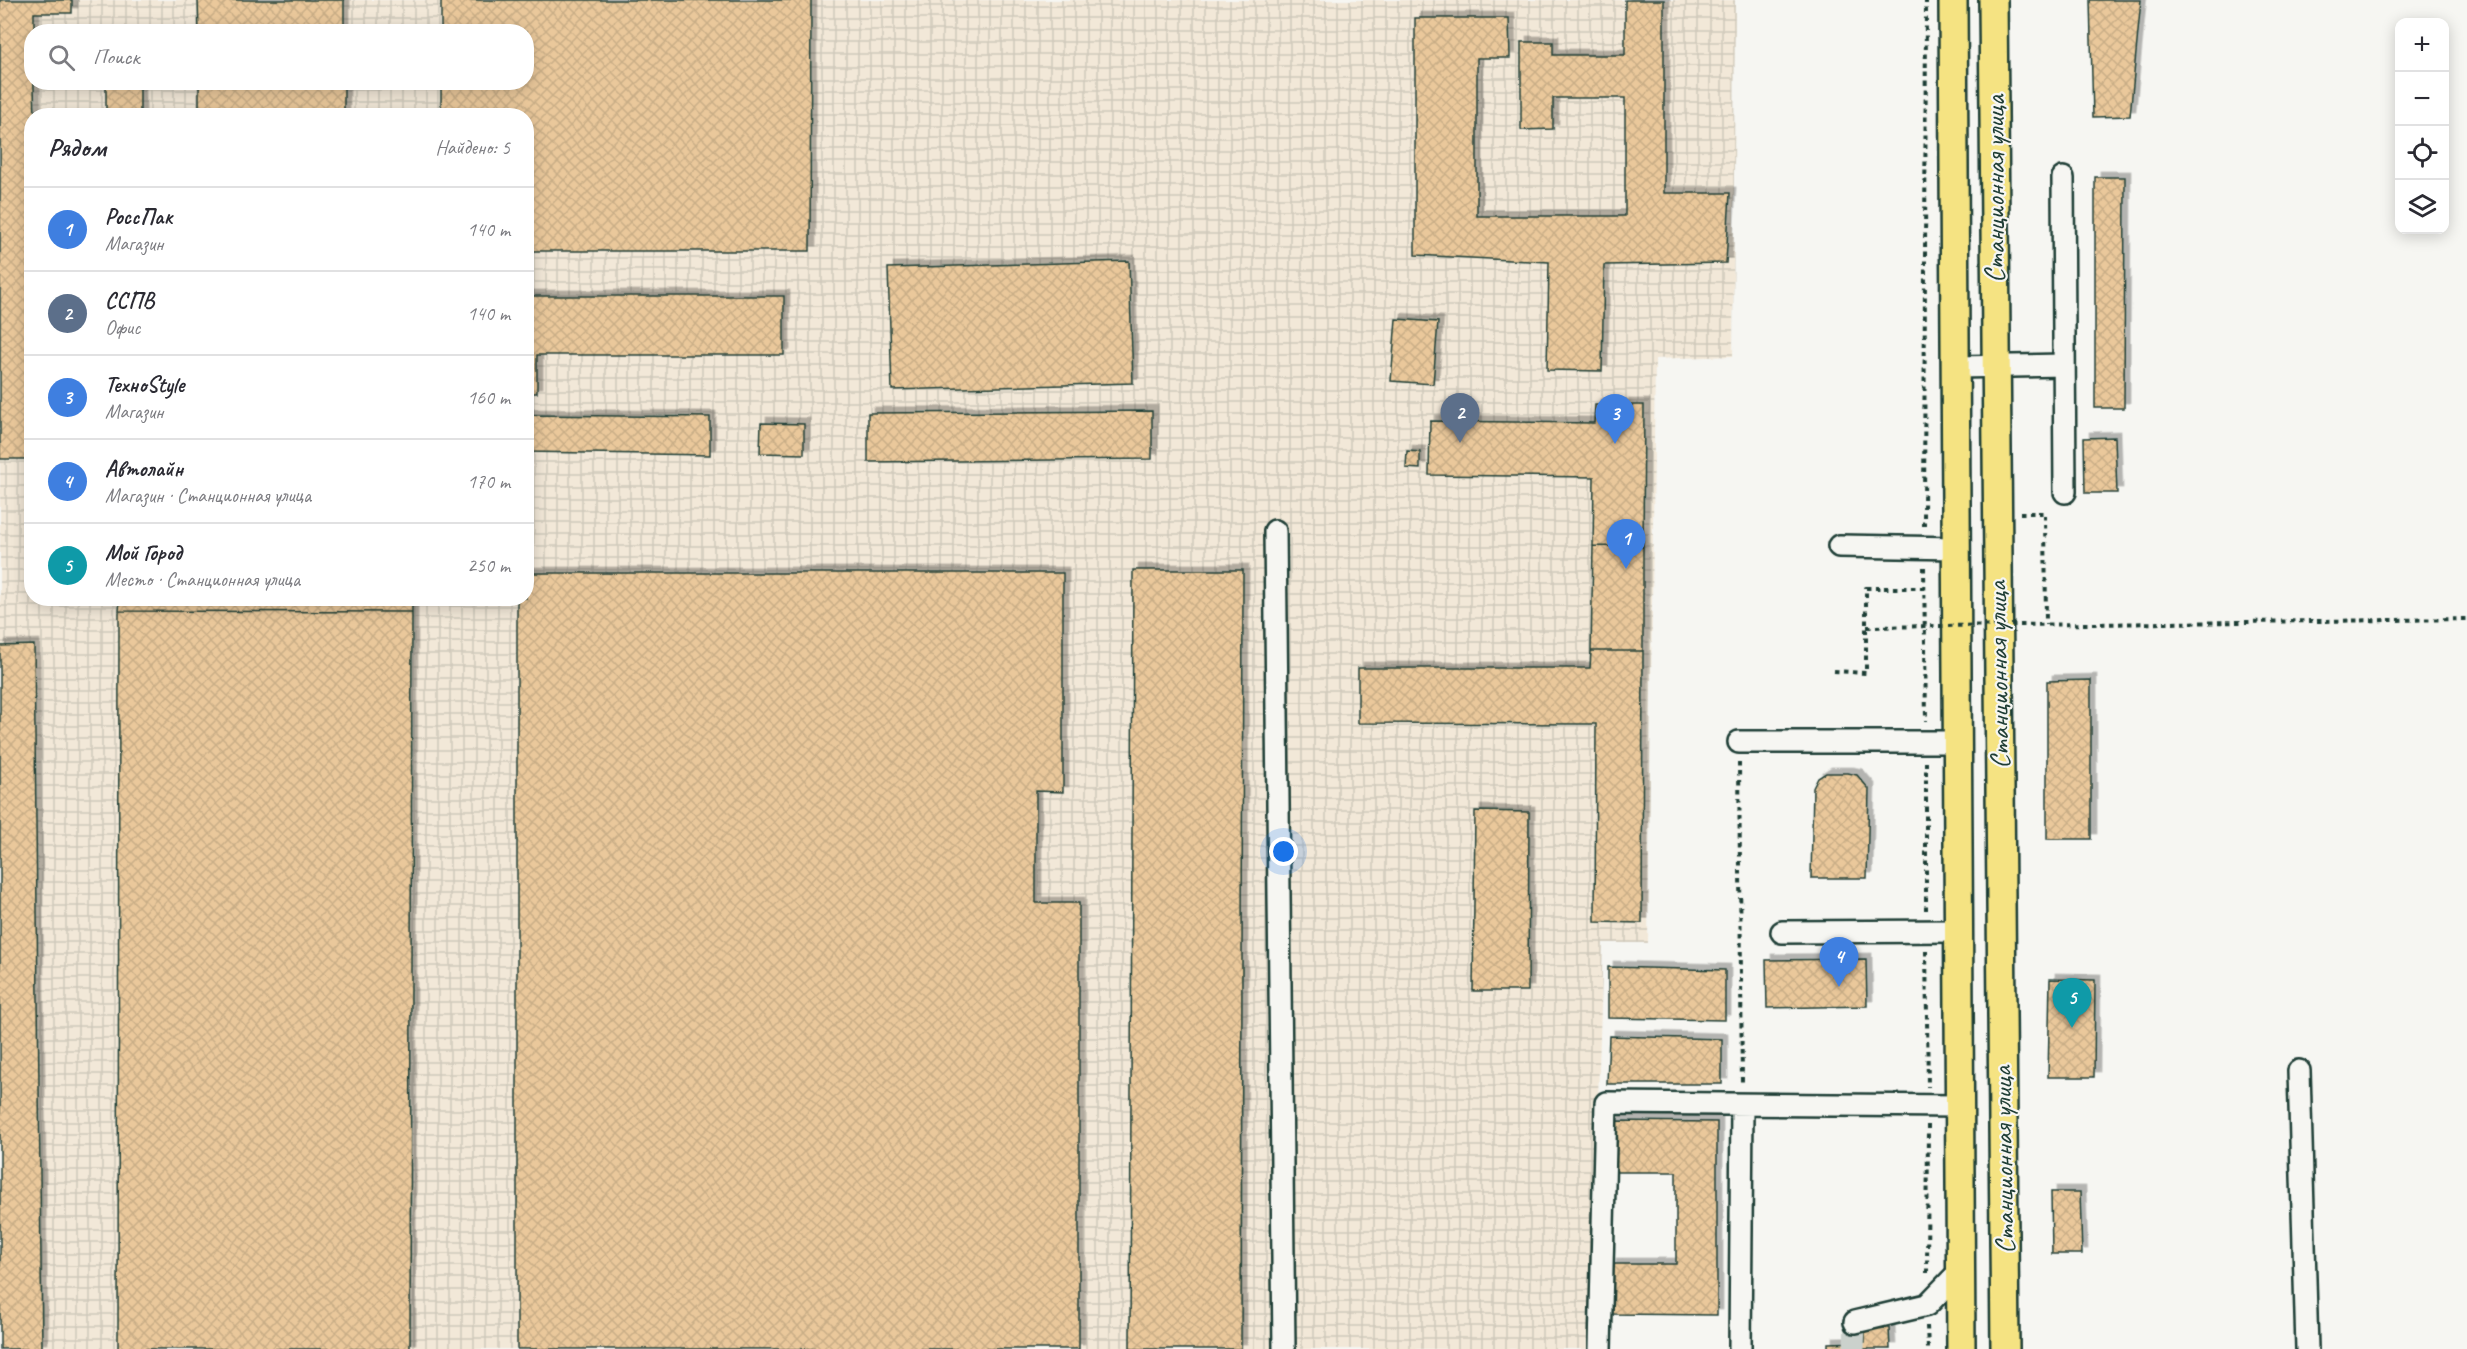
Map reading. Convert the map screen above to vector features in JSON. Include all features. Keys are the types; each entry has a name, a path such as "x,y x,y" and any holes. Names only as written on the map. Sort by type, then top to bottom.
{"main road":[{"name":"Станционная улица","path":"1953,0 1961,1349"},
{"name":"Станционная улица","path":"1993,0 2005,1349"}],"lane":[{"path":"2063,178 2065,492"},
{"path":"1956,367 2064,365"},
{"path":"1275,531 1284,1349"},
{"path":"1839,546 1957,548"},
{"path":"1739,742 1959,742"},
{"path":"1782,932 1959,931"},
{"path":"2299,1071 2307,1349"},
{"path":"1600,1349 1606,1103 1742,1106 1960,1106"},
{"path":"1740,1349 1742,1106"},
{"path":"1855,1322 1928,1305 1962,1269"}],"path":[{"path":"1926,0 1924,588 1928,1349"},
{"path":"2045,513 2046,624"},
{"path":"1834,671 1866,673 1866,588 1924,588"},
{"path":"1867,627 2467,619"},
{"path":"1739,742 1742,1106"}],"shaded area":[{"path":"0,0 1735,0 1733,356 1655,359 1648,943 1603,943 1590,1349 0,1349"}],"building":[{"path":"0,0 72,0 72,13 34,13 34,24 24,24 24,90 34,90 35,108 24,108 24,459 0,459"},
{"path":"198,0 344,0 344,24 199,24"},
{"path":"441,0 811,0 810,251 534,251 534,108 441,108 441,90 534,90 534,24 441,24"},
{"path":"1625,0 1664,0 1664,193 1730,193 1726,263 1604,265 1602,371 1547,370 1549,262 1415,255 1415,18 1509,18 1510,58 1477,58 1477,216 1625,216 1625,98 1553,98 1553,129 1521,130 1521,42 1553,42 1553,55 1625,55"},
{"path":"2090,0 2141,0 2130,116 2093,117"},
{"path":"106,90 140,90 140,108 106,108"},
{"path":"199,90 344,90 344,108 199,108"},
{"path":"2095,177 2125,177 2124,408 2095,408"},
{"path":"1129,261 1133,383 892,390 888,268"},
{"path":"534,296 784,296 784,355 537,355 537,393 534,393"},
{"path":"1396,319 1438,322 1433,384 1391,381"},
{"path":"1595,405 1644,405 1643,547 1593,546 1594,477 1429,475 1430,421 1594,423"},
{"path":"1152,411 1152,459 868,462 868,413"},
{"path":"534,415 710,417 710,455 534,452"},
{"path":"761,423 804,424 804,454 760,453"},
{"path":"2115,437 2117,493 2085,493 2084,438"},
{"path":"1407,451 1420,452 1420,469 1406,468"},
{"path":"1593,546 1643,547 1643,651 1591,651"},
{"path":"1133,570 1243,570 1241,1349 1130,1349"},
{"path":"534,573 1063,573 1063,792 1036,791 1036,903 1079,903 1079,1349 517,1349 517,606 534,606"},
{"path":"119,606 412,606 412,612 119,611"},
{"path":"119,611 412,612 410,1349 118,1349"},
{"path":"34,645 42,1349 0,1349 0,646"},
{"path":"1591,651 1643,651 1642,923 1595,922 1596,724 1358,723 1358,668 1590,668"},
{"path":"2091,680 2091,839 2047,839 2047,681"},
{"path":"1826,773 1857,775 1869,789 1867,878 1811,878 1813,788 1818,778"},
{"path":"1475,811 1529,812 1528,991 1473,991"},
{"path":"1866,959 1867,1006 1767,1008 1766,960"},
{"path":"1608,967 1725,970 1725,1020 1608,1018"},
{"path":"2050,979 2095,980 2094,1077 2048,1077"},
{"path":"1609,1036 1722,1039 1722,1084 1607,1084"},
{"path":"1610,1121 1717,1122 1717,1315 1611,1314 1611,1264 1676,1264 1676,1172 1610,1172"},
{"path":"2051,1192 2080,1192 2082,1254 2052,1254"},
{"path":"1865,1328 1889,1328 1890,1349 1828,1349 1828,1343 1865,1342"}],"tunnel":[{"path":"1854,1349 1855,1322"}],"place":[{"name":"ССПВ","path":"1460,443"},
{"name":"ТехноStyle","path":"1615,444"},
{"name":"РоссПак","path":"1626,569"},
{"name":"Автолайн","path":"1839,987"},
{"name":"Мой Город","path":"2072,1028"}]}
